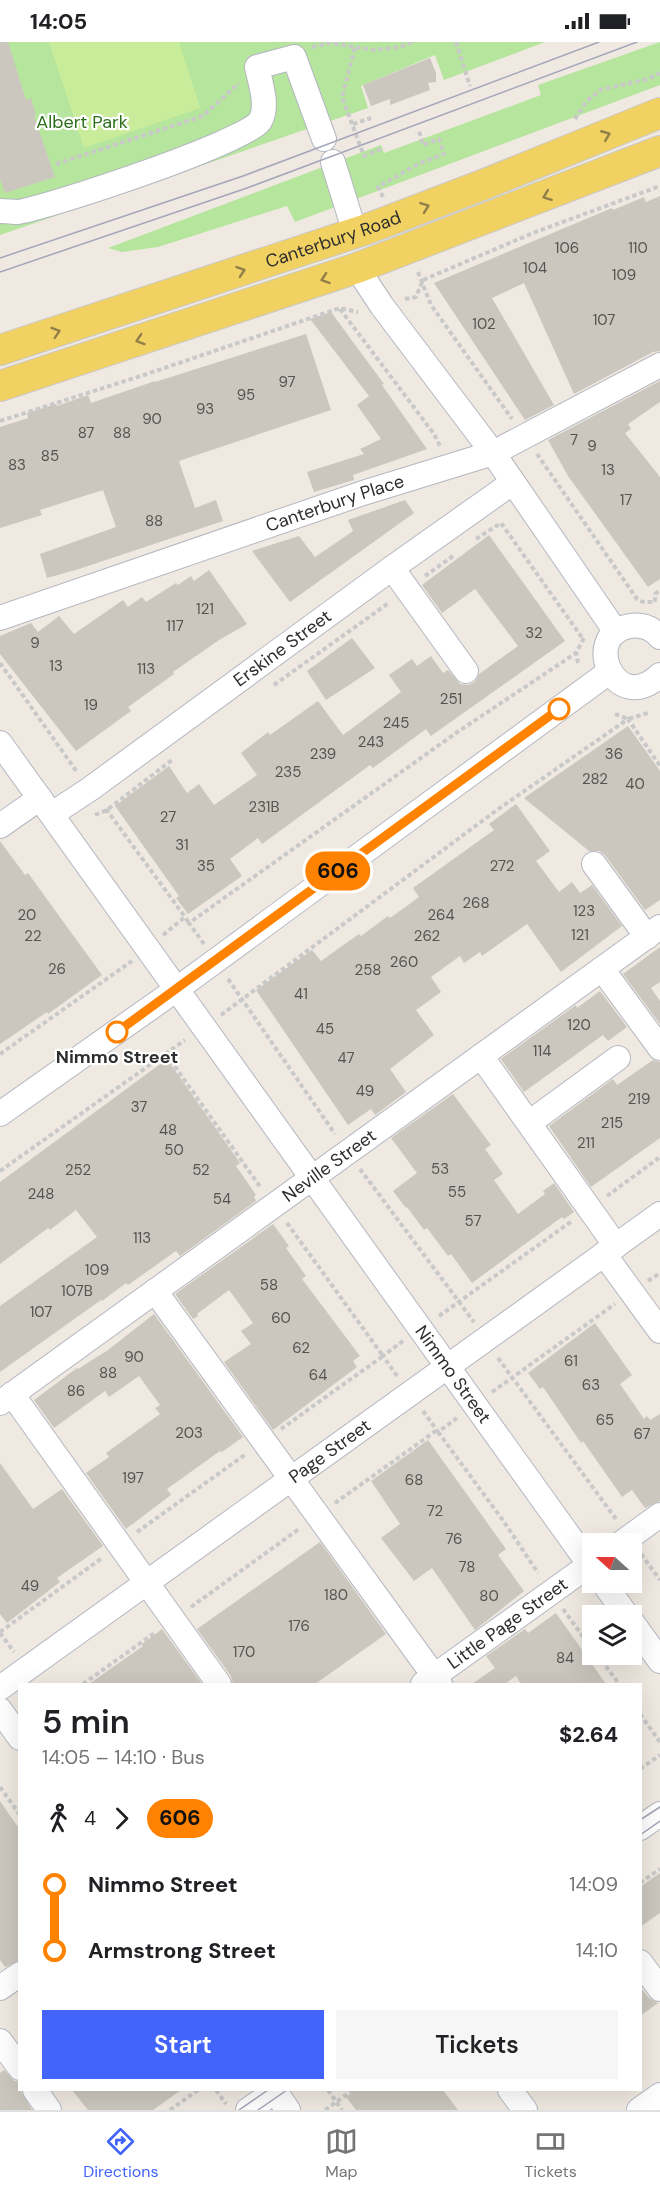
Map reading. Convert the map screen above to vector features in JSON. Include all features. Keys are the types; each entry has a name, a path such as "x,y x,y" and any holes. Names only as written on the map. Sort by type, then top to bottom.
{"main road":[{"name":"Canterbury Road","path":"0,350 356,233 453,197 660,113"},
{"name":"Canterbury Road","path":"0,386 357,268 660,151"}],"street":[{"path":"0,211 18,212 96,189 220,144 254,126 260,120 264,98 257,67 294,57 324,139"},
{"path":"333,162 356,233"},
{"path":"357,268 382,306 493,453 616,632"},
{"name":"Canterbury Place","path":"0,618 363,493 493,453 660,365"},
{"name":"Erskine Street","path":"0,826 90,789 512,483"},
{"path":"392,568 466,671"},
{"path":"658,682 634,687 625,685 609,672 605,656 607,647 616,632 624,627 643,626 660,635"},
{"path":"0,1114 177,989 609,672"},
{"name":"Nimmo Street","path":"0,743 582,1551"},
{"path":"594,864 653,932"},
{"name":"Neville Street","path":"4,1399 653,932"},
{"path":"602,969 660,1047"},
{"path":"481,1056 590,1209 632,1293 660,1331"},
{"path":"529,1123 618,1058"},
{"name":"Page Street","path":"0,1688 660,1214"},
{"path":"155,1291 318,1515 432,1682"},
{"path":"4,1399 119,1545 218,1683"},
{"path":"634,1533 660,1515"},
{"name":"Little Page Street","path":"432,1682 551,1593 582,1576"},
{"path":"642,1636 660,1661"},
{"path":"0,1710 18,1735"},
{"path":"642,1827 660,1814"},
{"path":"642,1965 660,1989"},
{"path":"0,1988 18,1975"},
{"path":"0,2041 18,2065"},
{"path":"36,2091 50,2110"},
{"path":"511,2091 525,2110"},
{"path":"248,2110 278,2095"},
{"path":"639,2110 660,2095"}],"path":[{"path":"304,49 330,43 374,50 400,47 412,42"},
{"path":"456,42 470,86"},
{"path":"355,48 342,96 364,156 382,149"},
{"path":"56,164 204,116 257,67"},
{"path":"576,118 586,102 600,90 648,79 660,73"},
{"path":"353,124 371,118"},
{"path":"382,194 378,187 418,164 444,154 439,139 423,145 418,131"},
{"path":"400,300 416,297 423,280 533,233 660,186"},
{"path":"340,308 434,434 451,466"},
{"path":"0,421 340,308 361,312"},
{"path":"470,543 501,523 584,639"},
{"path":"270,688 461,550"},
{"path":"189,923 456,733 576,653 587,632"},
{"path":"576,653 578,663"},
{"path":"0,1171 204,1027 497,810 628,719 648,713"},
{"path":"615,714 628,719 660,766"},
{"path":"92,816 107,810 178,755"},
{"path":"0,1054 148,948 185,917 348,1152 512,1376 619,1533"},
{"path":"0,1632 383,1356 166,1054"},
{"path":"459,1301 660,1157"},
{"path":"85,1683 318,1515 476,1405 512,1376 660,1273"},
{"path":"410,1394 582,1635"},
{"path":"642,1560 660,1580"},
{"path":"605,1665 618,1683"},
{"path":"642,1717 660,1742"},
{"path":"642,1768 660,1755"},
{"path":"0,1787 18,1812"},
{"path":"642,1882 660,1869"},
{"path":"170,2110 197,2091"},
{"path":"217,2091 230,2110"},
{"path":"329,2091 342,2110"},
{"path":"325,2110 352,2091"}],"green space":[{"name":"Albert Park","path":"0,42 545,42 444,80 435,55 361,86 368,108 0,235"},
{"path":"49,42 179,42 200,108 84,148"},
{"path":"660,42 660,85 295,222 287,206 158,247 122,252 108,248 381,145 384,153 541,95 538,85"}],"building":[{"path":"0,42 8,42 26,100 31,98 36,115 34,116 55,177 5,193 0,179"},
{"path":"430,58 436,73 436,82 428,83 430,90 390,105 390,99 371,106 363,85"},
{"path":"660,196 660,351 653,352 574,394 524,283 492,298 554,405 525,420 434,283 612,208 613,210 644,197 646,202"},
{"path":"331,312 384,384 382,385 427,449 353,475 354,480 314,492 307,472 364,454 360,449 381,439 357,405 369,396 310,319"},
{"path":"306,334 331,410 179,461 195,508 216,500 223,521 47,578 40,554 116,527 103,490 40,510 42,515 0,528 0,427 28,418 27,413 56,404 57,406 88,395 91,403"},
{"path":"660,381 660,402 628,424 631,429 625,433 660,477 660,579 648,587 568,476 548,440"},
{"path":"405,500 414,513 290,602 252,551 299,536 315,557 353,531 348,520"},
{"path":"489,535 565,641 431,736 426,729 373,768 370,765 262,844 258,838 230,859 242,876 188,914 176,898 179,896 115,806 169,766 187,793 199,784 214,805 257,775 241,753 268,732 270,735 318,701 343,735 401,692 389,675 412,659 417,666 431,656 443,673 448,670 460,684 468,685 475,682 479,674 518,646 475,589 442,613 422,585"},
{"path":"209,570 247,624 219,640 173,672 174,674 128,707 131,711 76,751 0,654 0,636 31,623 38,632 59,616 74,634 123,600 128,607 142,597 146,602 176,583 178,585 191,576 194,581"},
{"path":"352,638 375,668 326,700 307,671"},
{"path":"628,726 660,771 660,900 645,910 605,855 599,851 589,851 524,798"},
{"path":"516,804 550,851 536,861 559,892 572,882 580,893 592,885 622,926 561,972 527,924 482,956 480,952 464,963 460,956 431,977 441,992 416,1010 434,1035 390,1069 406,1092 375,1115 371,1109 348,1125 256,990 312,950 321,961 359,934 361,936 388,916 390,918 419,897 413,888 494,830 489,824"},
{"path":"0,841 25,875 28,873 102,975 48,1014 47,1012 0,1044"},
{"path":"660,947 660,982 651,988 660,1001 660,1024 623,974"},
{"path":"600,991 627,1027 608,1041 603,1035 524,1092 501,1059 576,1005 577,1008"},
{"path":"167,1059 240,1163 236,1166 256,1195 254,1197 256,1201 180,1256 176,1251 128,1285 126,1283 0,1372 0,1306 97,1237 76,1210 0,1264 0,1182"},
{"path":"653,1060 660,1062 660,1138 591,1187 549,1126 613,1079 617,1085"},
{"path":"453,1094 491,1145 485,1149 503,1174 494,1180 518,1214 545,1194 543,1191 554,1183 574,1212 564,1219 562,1217 472,1283 451,1254 448,1256 427,1228 424,1230 393,1191 417,1173 391,1138"},
{"path":"273,1224 289,1246 286,1248 306,1276 302,1279 360,1356 353,1361 357,1367 273,1430 224,1362 251,1344 241,1331 253,1323 229,1290 193,1319 175,1294"},
{"path":"154,1314 243,1437 167,1489 171,1495 126,1529 86,1473 109,1457 106,1453 160,1414 155,1408 160,1405 139,1376 109,1397 105,1391 54,1428 34,1400 77,1368 108,1350"},
{"path":"595,1323 632,1375 620,1384 644,1419 647,1416 650,1420 660,1414 660,1501 645,1508 632,1490 622,1497 583,1441 581,1443 543,1387 540,1389 528,1373"},
{"path":"428,1440 506,1549 498,1555 524,1591 475,1630 432,1568 414,1581 381,1538 400,1524 371,1481"},
{"path":"0,1463 33,1509 62,1489 103,1546 57,1578 60,1582 7,1623 0,1614"},
{"path":"320,1542 386,1634 316,1683 233,1683 231,1676 197,1629"},
{"path":"556,1613 582,1650 582,1665 593,1665 605,1683 520,1683 516,1676 506,1683 473,1683 495,1668 486,1656 525,1629 528,1633"},
{"path":"162,1629 201,1683 90,1683 143,1646 142,1644"},
{"path":"0,1801 18,1827 18,1961 5,1967 0,1960"},
{"path":"660,1873 660,1913 642,1926 642,1886"},
{"path":"642,1989 649,1998 658,2003 642,2015"},
{"path":"4,2070 14,2081 18,2082 18,2091 21,2091 32,2110 0,2110 0,2073"},
{"path":"73,2091 180,2091 153,2110 88,2110"},
{"path":"355,2091 444,2091 458,2110 356,2110 346,2097"}],"tram line":[{"path":"0,258 243,176 599,42"},
{"path":"0,272 247,188 637,42"},
{"path":"642,1819 660,1807"},
{"path":"642,1834 660,1821"},
{"path":"239,2110 267,2091"},
{"path":"258,2110 286,2091"}],"bus line":[{"name":"606","path":"117,1032 559,709"}],"place":[{"name":"Nimmo Street","path":"117,1032"}]}
